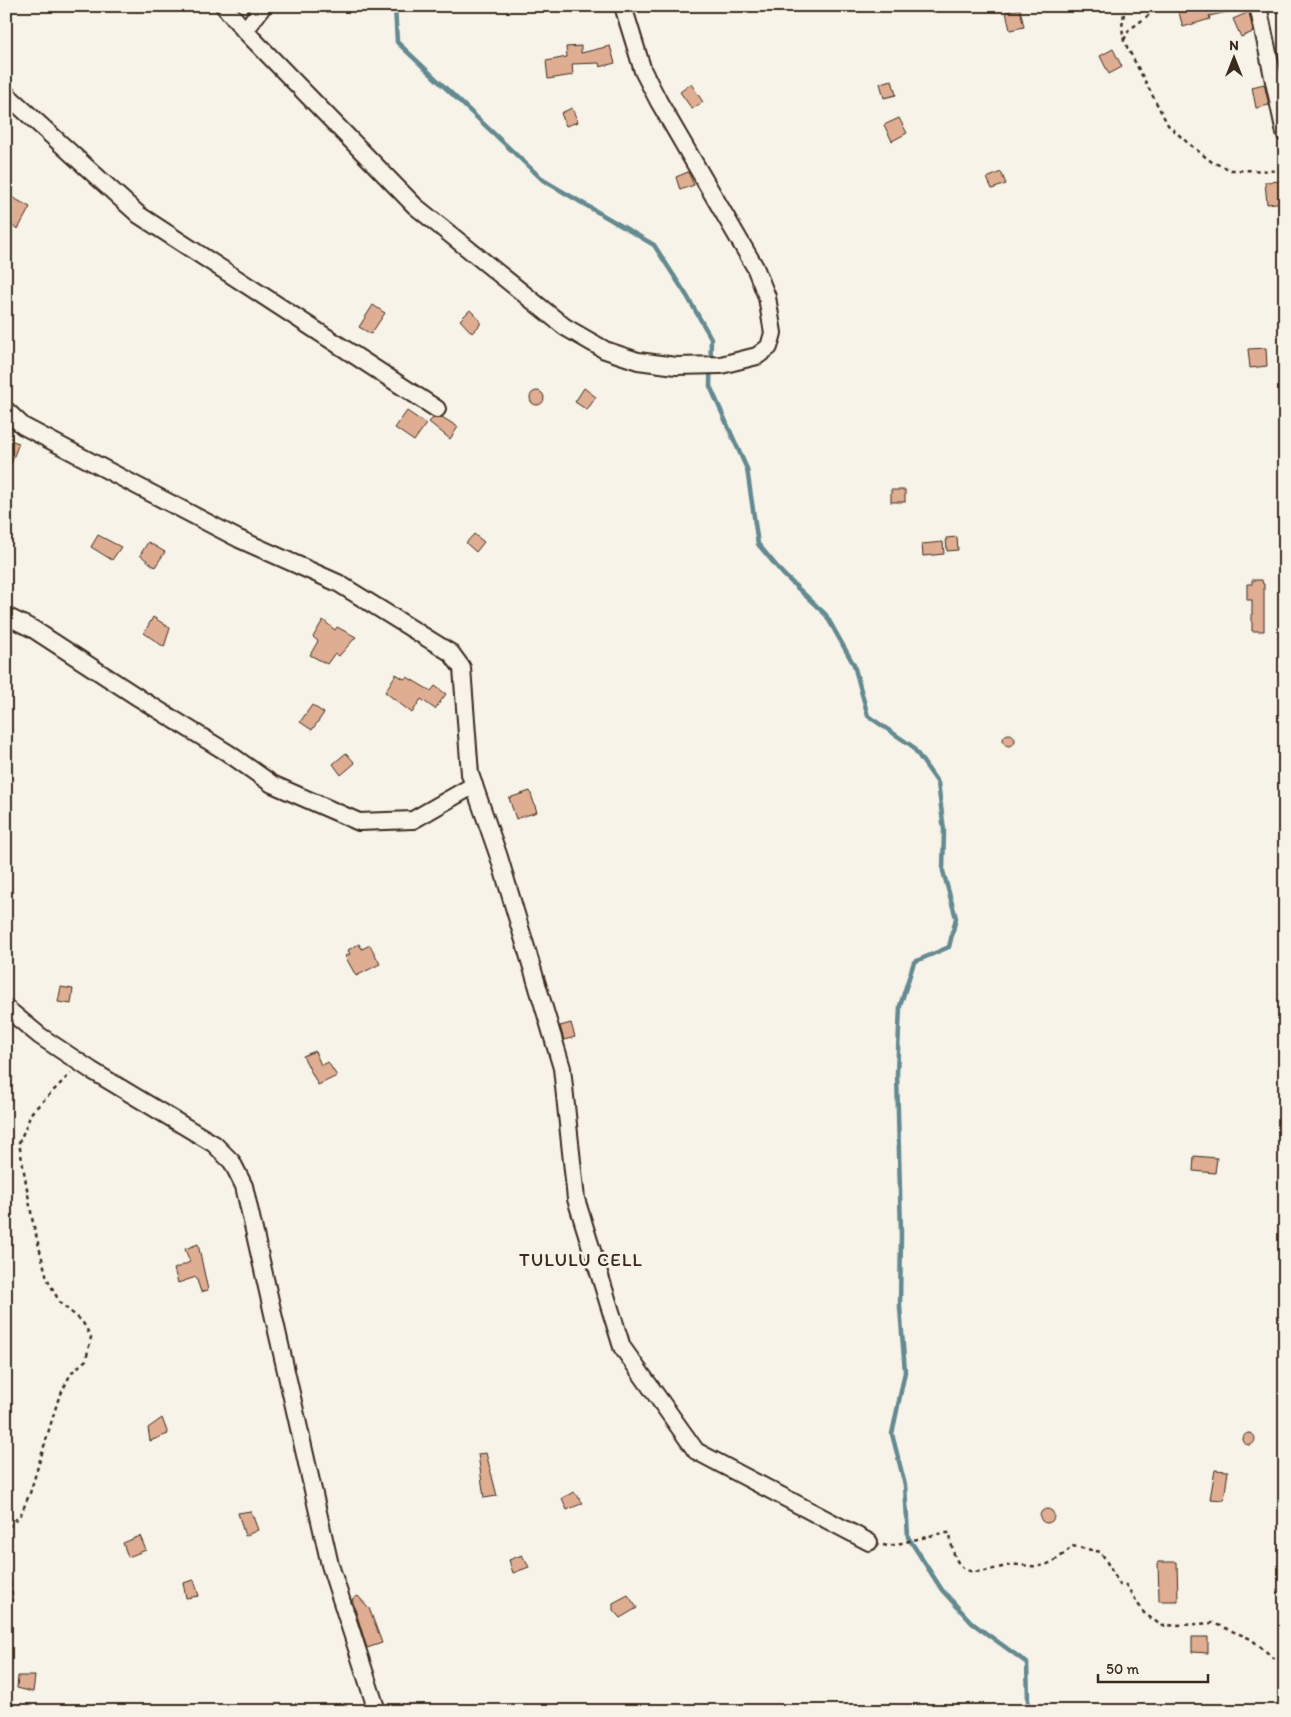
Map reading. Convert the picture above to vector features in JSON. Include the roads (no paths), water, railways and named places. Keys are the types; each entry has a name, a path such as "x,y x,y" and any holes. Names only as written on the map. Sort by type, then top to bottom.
{"street":[{"path":"224,6 244,31 415,206 565,327 605,350 638,361 676,366 702,366 721,365 757,356 769,346 773,333 767,297 755,266 659,102 643,71 623,6"},
{"path":"244,31 263,6"},
{"path":"1258,6 1285,133"},
{"path":"6,94 139,215 437,409"},
{"path":"6,410 23,426 151,494 240,540 338,583 451,653 462,668 470,774 499,857 562,1068 576,1199 622,1347 696,1451 869,1542"},
{"path":"6,616 33,629 228,753 272,784 359,822 413,820 474,785"},
{"path":"6,1008 40,1036 79,1062 214,1144 232,1162 244,1186 330,1565 376,1711"}],"waterway":[{"path":"395,6 397,42 543,180 654,245 711,338 710,386 747,469 758,544 783,574 826,615 854,665 868,716 912,746 938,783 944,830 943,871 956,918 949,947 914,962 900,1006 897,1073 901,1233 900,1307 905,1372 892,1434 905,1485 908,1537 942,1590 972,1623 1027,1663 1028,1701 1032,1711"}],"district":[{"name":"TULULU CELL","path":"581,1259"}]}
